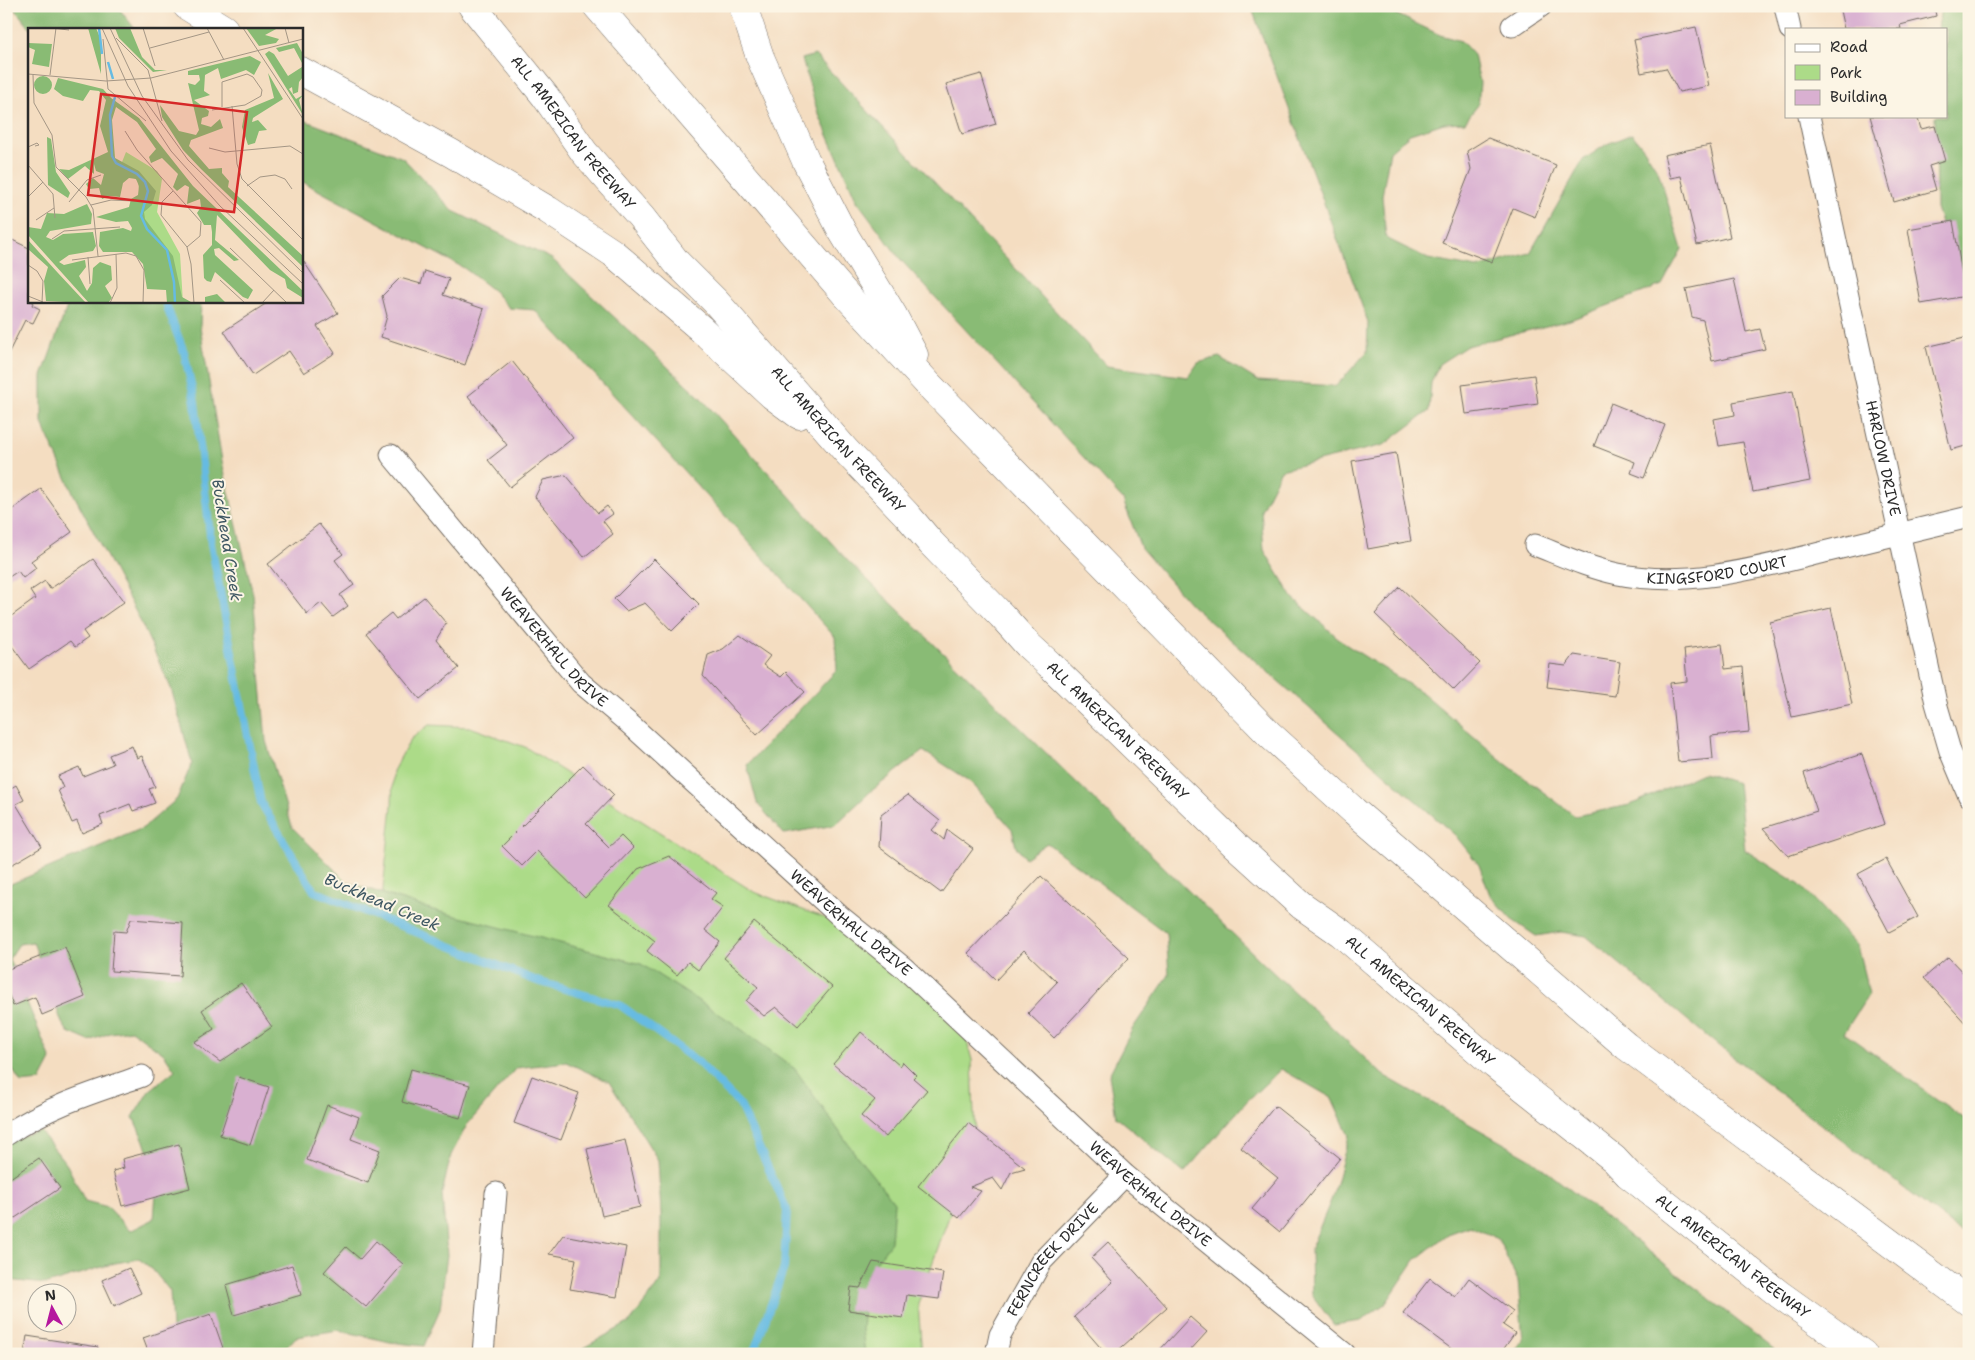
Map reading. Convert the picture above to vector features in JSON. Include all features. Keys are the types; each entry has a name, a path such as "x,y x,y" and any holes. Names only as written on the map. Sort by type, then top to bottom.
{"highway":[{"path":"187,6 222,28"},
{"name":"ALL AMERICAN FREEWAY","path":"472,6 545,96 584,152 641,217 677,263 716,302 846,451 1028,646 1050,664 1235,845 1301,904 1341,933 1495,1065 1614,1159 1628,1174 1779,1294 1863,1354"},
{"path":"598,6 847,296 929,385 1270,735 1354,811 1626,1046 1969,1302"},
{"path":"743,6 760,57 806,161 842,231 893,315 929,385"},
{"path":"302,72 451,153 548,210 613,253 700,328 772,395 846,451"}],"street":[{"path":"1512,26 1541,6"},
{"path":"1785,6 1790,28"},
{"name":"HARLOW DRIVE","path":"1809,118 1936,703 1950,751 1969,796"},
{"name":"WEAVERHALL DRIVE","path":"391,455 581,683 640,732 841,917 904,968 1125,1175 1345,1354"},
{"name":"KINGSFORD COURT","path":"1536,545 1586,565 1619,574 1652,578 1686,578 1753,569 1969,518"},
{"path":"6,1135 20,1125 65,1102 142,1076"},
{"name":"FERNCREEK DRIVE","path":"996,1354 1000,1335 1041,1262 1125,1175"},
{"path":"483,1354 496,1193"}],"green space":[{"path":"12,6 117,6 134,28 30,28"},
{"path":"1251,6 1379,6 1440,35 1461,41 1474,55 1480,83 1478,105 1465,122 1444,123 1410,134 1390,151 1382,196 1386,238 1428,259 1477,268 1530,253 1583,160 1607,144 1632,134 1658,171 1682,249 1662,285 1570,320 1467,346 1439,364 1431,383 1429,411 1384,445 1281,470 1261,510 1264,550 1293,598 1345,644 1424,694 1506,764 1575,816 1630,805 1703,773 1738,783 1745,850 1800,885 1857,946 1869,994 1844,1033 1969,1122 1969,1238 1720,1047 1586,936 1561,932 1536,936 1511,919 1490,895 1479,865 1455,835 1191,605 1141,548 1123,500 901,260 857,201 817,110 802,59 815,55 1107,366 1188,377 1198,363 1219,357 1258,381 1336,386 1367,352 1368,322"},
{"path":"1941,6 1969,6 1969,309 1936,208 1935,118 1948,118 1948,28 1938,28"},
{"path":"302,119 403,158 453,211 552,259 701,398 847,560 1263,963 1383,1075 1531,1159 1780,1354 1512,1354 1523,1340 1518,1281 1498,1239 1470,1226 1448,1234 1415,1260 1386,1303 1361,1321 1334,1325 1312,1295 1311,1248 1332,1198 1349,1136 1332,1098 1281,1069 1247,1101 1184,1173 1116,1117 1109,1075 1133,1028 1169,975 1166,933 1047,843 1025,858 1016,847 1012,829 970,781 923,751 870,792 835,825 784,834 757,803 747,765 837,670 835,637 535,310 509,308 494,291 464,268 302,182"},
{"path":"69,302 201,302 200,327 223,467 253,594 266,741 292,827 347,882 433,910 641,964 730,1021 795,1069 856,1155 894,1202 891,1242 867,1274 862,1329 865,1354 581,1354 583,1348 630,1322 661,1281 661,1213 658,1160 609,1082 566,1062 516,1068 467,1125 451,1155 442,1193 447,1255 440,1309 424,1346 390,1342 338,1330 296,1337 280,1354 177,1354 173,1346 170,1291 152,1269 139,1259 115,1263 53,1282 6,1280 6,1145 14,1138 40,1131 67,1165 85,1201 108,1207 130,1231 154,1219 157,1180 144,1141 133,1117 149,1091 175,1070 164,1054 131,1030 110,1033 89,1041 68,1032 62,1023 33,942 19,944 9,959 51,1060 40,1081 21,1083 6,1059 6,886 143,828 177,799 192,763 171,688 139,618 72,491 42,423 42,376"},
{"path":"429,725 470,727 525,747 754,892 882,939 963,1027 972,1060 975,1143 918,1304 922,1354 677,1354 700,1286 640,1092 377,945 392,806 393,771 411,739"}],"building":[{"path":"1839,6 1934,6 1936,16 1900,25 1901,28 1844,28"},
{"path":"1696,27 1709,86 1679,92 1666,68 1641,73 1634,40"},
{"path":"981,74 996,124 962,134 946,84"},
{"path":"1871,118 1918,118 1921,129 1935,126 1945,161 1929,166 1936,190 1894,202"},
{"path":"1488,138 1556,165 1535,217 1513,208 1492,262 1442,243 1471,169 1467,151"},
{"path":"1710,145 1730,237 1697,245 1681,176 1670,178 1664,155"},
{"path":"1953,221 1966,296 1921,304 1908,229"},
{"path":"6,237 28,248 28,302 34,302 32,305 40,309 33,323 25,320 6,358"},
{"path":"304,262 338,313 317,326 335,353 304,373 289,351 253,375 224,331 268,302 302,302 302,263"},
{"path":"425,271 449,279 443,295 484,309 465,365 381,337 387,316 382,296 400,278 421,284"},
{"path":"1734,279 1746,332 1760,329 1765,349 1712,361 1703,320 1692,317 1686,289"},
{"path":"1969,337 1969,445 1951,450 1926,347"},
{"path":"512,361 573,438 510,487 488,460 507,445 468,396"},
{"path":"1534,375 1538,404 1466,414 1462,385"},
{"path":"1793,391 1810,481 1753,492 1743,442 1719,446 1714,419 1735,415 1733,402"},
{"path":"1611,403 1665,425 1644,478 1631,473 1635,462 1594,446"},
{"path":"1396,453 1411,541 1368,549 1352,461"},
{"path":"566,475 598,513 607,506 613,514 603,521 613,534 584,557 535,497 543,480"},
{"path":"41,489 72,532 31,561 36,568 23,578 18,571 6,579 6,514"},
{"path":"319,524 343,554 335,560 354,585 340,595 348,606 333,617 321,603 307,614 268,564"},
{"path":"93,559 124,602 83,631 88,638 75,647 70,641 29,669 6,638 6,620 35,599 30,591 45,581 50,589"},
{"path":"654,559 699,604 672,631 645,603 626,611 614,599"},
{"path":"1400,587 1480,663 1454,690 1375,614"},
{"path":"424,597 446,623 436,640 459,668 420,699 366,633 391,613 396,619"},
{"path":"1831,608 1852,704 1792,717 1770,622"},
{"path":"740,635 770,656 763,665 781,677 786,672 805,692 757,735 703,676 708,655 723,649"},
{"path":"1722,644 1725,669 1743,667 1749,732 1711,736 1713,759 1678,762 1670,683 1687,681 1684,649"},
{"path":"1574,655 1620,662 1615,696 1547,687 1550,664 1566,666"},
{"path":"132,746 137,758 142,756 155,787 149,789 155,803 133,811 130,804 100,816 103,824 82,833 77,821 72,823 58,790 63,788 58,776 79,767 83,776 113,764 109,755"},
{"path":"1862,754 1885,824 1788,856 1763,828 1817,811 1804,773"},
{"path":"583,765 614,795 586,824 609,847 621,836 633,848 585,898 537,851 522,866 502,846"},
{"path":"16,785 24,800 16,804 42,847 6,868 6,786 8,790"},
{"path":"908,795 940,821 932,830 944,840 947,830 973,849 941,893 879,847 881,815"},
{"path":"669,856 716,893 711,899 723,907 705,930 720,942 698,970 688,962 677,975 647,951 655,941 609,905 638,869"},
{"path":"1886,859 1918,917 1889,932 1858,874"},
{"path":"1041,876 1129,958 1054,1038 1028,1013 1057,982 1024,950 996,980 968,953"},
{"path":"131,919 183,923 180,976 111,971 114,931 126,932"},
{"path":"754,922 832,987 798,1026 776,1007 764,1016 746,1001 758,987 724,958"},
{"path":"65,947 85,997 42,1015 35,997 13,1006 6,988 6,970"},
{"path":"1948,957 1969,979 1969,1027 1924,978"},
{"path":"241,983 272,1027 220,1062 194,1042 214,1029 202,1010"},
{"path":"861,1032 900,1066 903,1062 916,1075 913,1078 927,1090 886,1137 861,1116 875,1100 833,1064"},
{"path":"411,1069 470,1085 460,1118 402,1102"},
{"path":"532,1076 579,1093 561,1140 514,1123"},
{"path":"239,1077 269,1087 250,1145 220,1135"},
{"path":"327,1105 359,1117 351,1139 380,1150 368,1183 307,1160"},
{"path":"1275,1106 1340,1158 1280,1232 1252,1209 1278,1178 1241,1148"},
{"path":"968,1123 1025,1168 1011,1172 1002,1190 993,1178 970,1187 981,1191 959,1218 918,1186"},
{"path":"625,1140 640,1207 602,1216 587,1149"},
{"path":"179,1144 190,1188 122,1206 113,1171 124,1168 122,1159"},
{"path":"39,1158 60,1188 6,1224 6,1181"},
{"path":"563,1235 626,1247 617,1297 570,1289 576,1259 549,1254"},
{"path":"376,1241 403,1264 366,1307 324,1272 346,1247 360,1259"},
{"path":"1108,1242 1167,1307 1114,1354 1106,1354 1074,1317 1113,1282 1091,1258"},
{"path":"873,1262 943,1273 939,1299 907,1295 903,1318 848,1310 851,1287 860,1288"},
{"path":"292,1265 301,1295 234,1315 226,1285"},
{"path":"129,1268 141,1293 114,1306 102,1280"},
{"path":"1430,1278 1455,1297 1469,1278 1513,1311 1503,1325 1515,1333 1500,1354 1450,1354 1453,1350 1403,1313"},
{"path":"211,1314 223,1348 206,1354 149,1354 143,1338"},
{"path":"1190,1317 1207,1332 1187,1354 1156,1354"},
{"path":"27,1336 98,1347 97,1354 24,1354"}],"waterway":[{"name":"Buckhead Creek","path":"166,302 184,352 195,402 211,544 261,803 314,891 537,981 620,1005 698,1062 740,1105 787,1210 784,1268 753,1354"}]}
